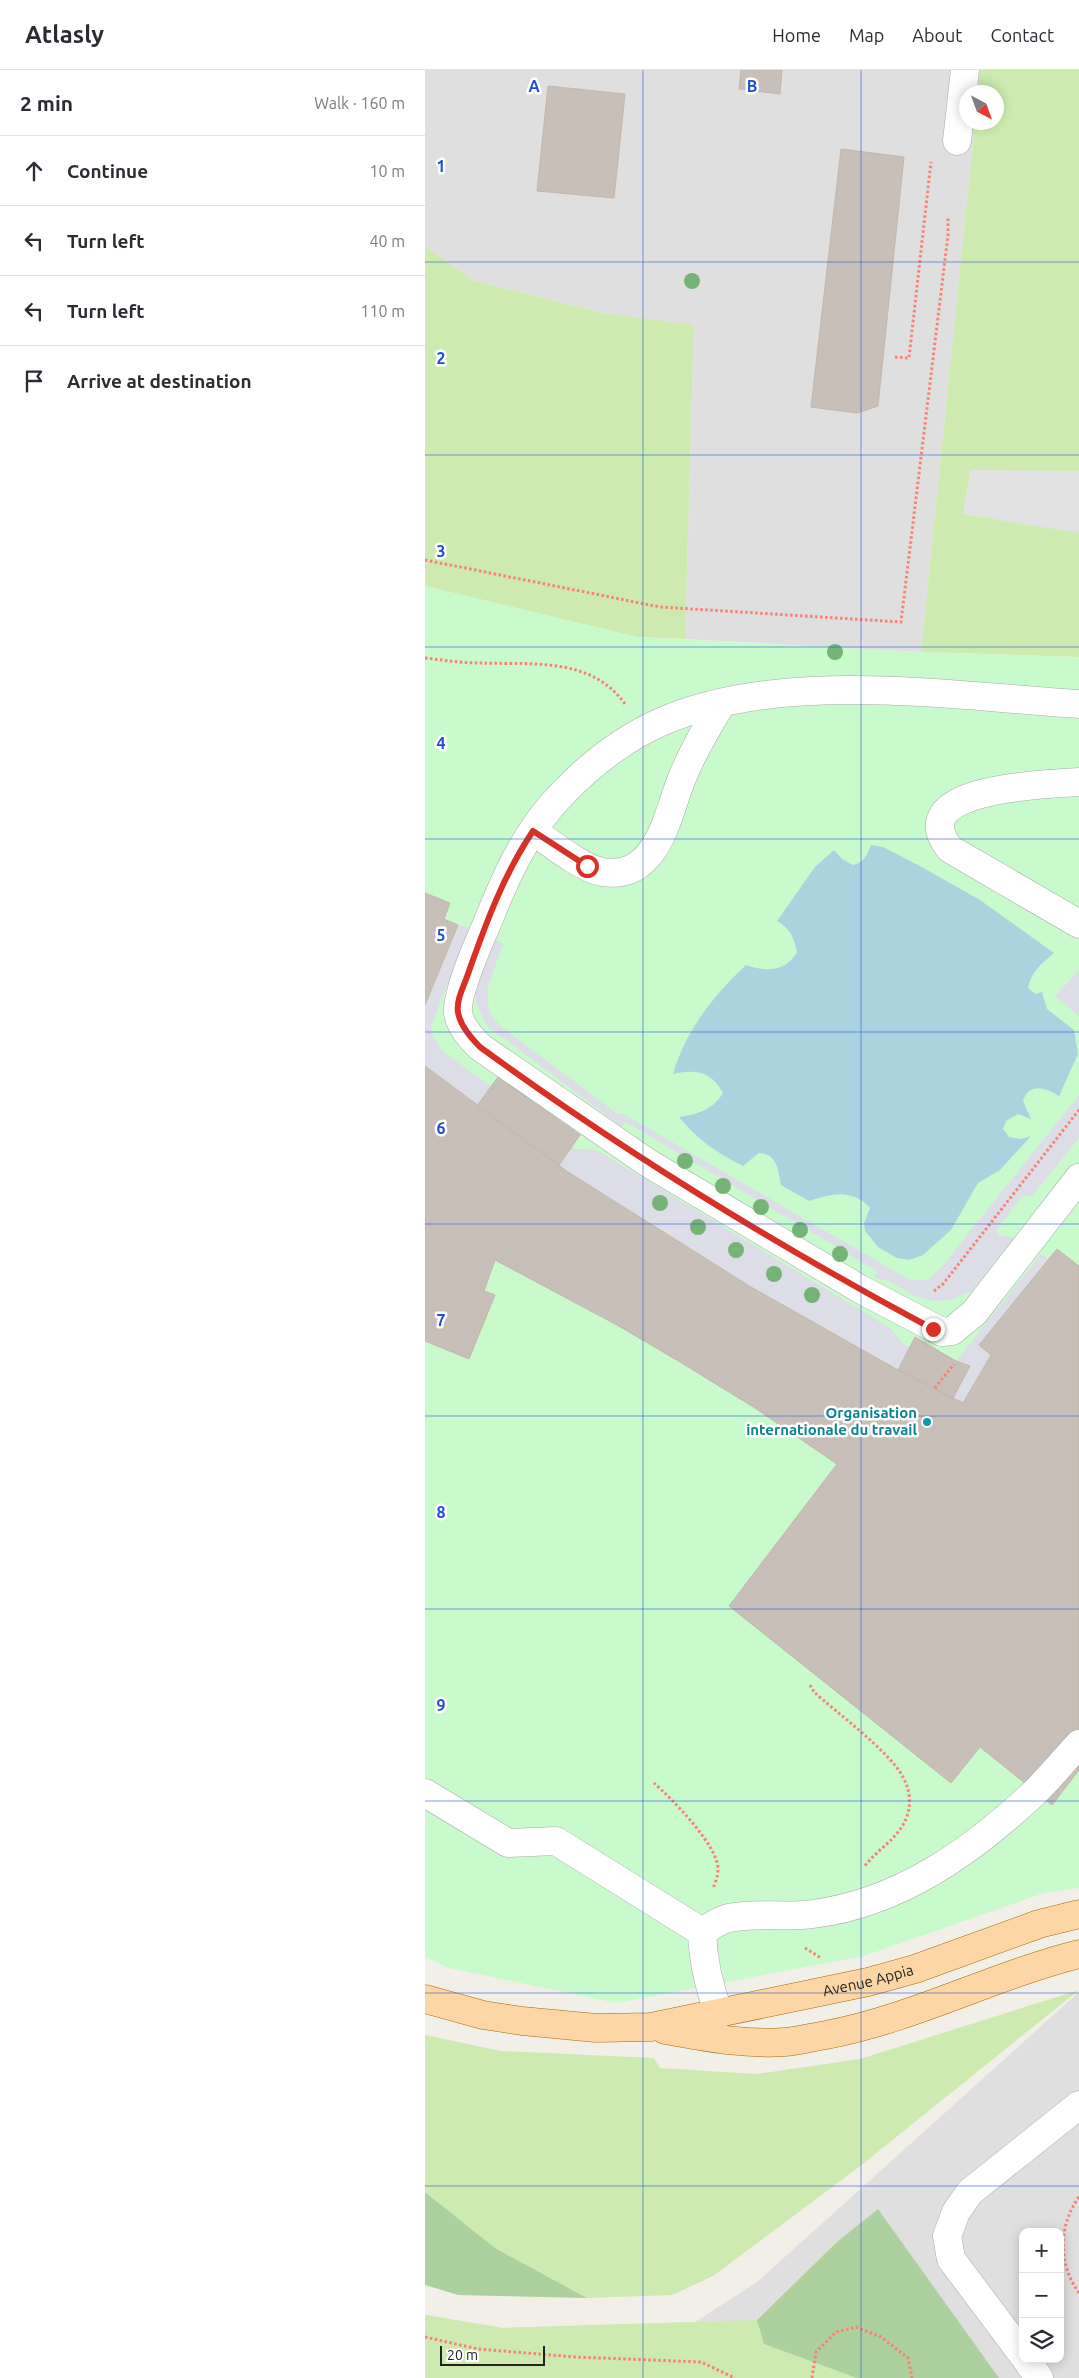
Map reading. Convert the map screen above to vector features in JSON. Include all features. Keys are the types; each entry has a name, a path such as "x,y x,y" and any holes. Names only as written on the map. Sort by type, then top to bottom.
{"main road":[{"name":"Avenue Appia","path":"425,1999 483,2015 522,2021 596,2028 651,2027 869,1982 915,1969 1039,1924 1079,1914"},
{"name":"Avenue Appia","path":"651,2027 736,2042 786,2042 853,2030 915,2012 1016,1973 1079,1954"}],"street":[{"path":"957,141 965,70"},
{"path":"1079,704 931,692 840,691 783,694 722,703 661,722 609,753 585,772 561,794 533,831 501,889 480,940 458,1003 460,1021 480,1047 648,1164 860,1289 942,1332 952,1331 974,1313 1079,1178"},
{"path":"533,831 587,866 601,872 622,872 641,863 656,847 670,818 682,778 700,739 722,703"},
{"path":"1079,782 1008,788 963,798 947,812 940,831 943,840 950,849 1079,924"},
{"path":"702,1932 728,1918 813,1914 871,1901 929,1875 987,1833 1034,1794 1079,1744"},
{"path":"425,1793 508,1844 556,1842 702,1932"},
{"path":"702,1932 703,1953 719,2014"},
{"path":"1019,2350 951,2260 947,2236 956,2212 970,2192 1079,2105"},
{"path":"1029,2363 1039,2378"}],"path":[{"path":"895,357 909,358 932,158"},
{"path":"425,560 660,606 901,622 948,235 947,218"},
{"path":"425,658 478,663 528,663 562,666 585,672 596,678 620,698 644,731"},
{"path":"929,1292 943,1284 1079,1110"},
{"path":"810,1685 813,1692 889,1759 903,1777 910,1798 909,1812 901,1828 862,1871 871,1901"},
{"path":"653,1783 694,1824 706,1843 718,1869"},
{"path":"801,1946 824,1960"},
{"path":"1079,2197 1065,2222 1063,2242 1065,2267 1079,2293"},
{"path":"812,2378 816,2352 835,2332 856,2327 881,2336 908,2358 912,2378"},
{"path":"425,2337 478,2349 575,2357 701,2362 731,2374 735,2378"}],"shaded area":[{"path":"425,70 980,70 979,85 959,85 959,130 974,130 921,652 685,639 694,326 603,313 473,280 425,246"},
{"path":"970,470 1079,471 1079,533 963,514"},
{"path":"458,925 470,928 431,1026 432,1034 441,1050 576,1149 590,1149 600,1152 890,1328 903,1344 945,1363 956,1361 1041,1254 1049,1259 979,1345 991,1355 963,1403 898,1370 751,1287 568,1172 425,1066 425,1005"},
{"path":"496,940 503,944 488,987 488,1002 490,1014 503,1028 619,1115 622,1113 910,1280 927,1280 939,1270 1079,1095 1079,1138 1033,1195 1021,1197 997,1230 999,1235 1014,1238 972,1291 951,1300 933,1301 917,1297 888,1281 874,1277 877,1273 875,1270 626,1122 622,1127 486,1025 476,1002 476,990 480,975"},
{"path":"1079,971 1079,1016 1055,996"},
{"path":"1079,1992 1079,2378 425,2378 425,2315 503,2328 695,2322 757,2282"}],"green space":[{"path":"980,70 1079,70 1079,657 921,652 974,130 1004,130 1004,85 979,85"},
{"path":"425,246 473,280 603,313 694,325 685,639 637,637 425,586"},
{"path":"425,586 637,637 921,652 1079,657 1079,1888 1044,1893 864,1956 616,2003 449,1968 425,1957"},
{"path":"1079,1990 859,2167 713,2276 672,2295 587,2298 495,2248 425,2192 425,2035 501,2051 654,2058 660,2068 756,2074 860,2059"},
{"path":"425,2192 495,2248 587,2298 458,2295 425,2285"},
{"path":"878,2209 999,2378 857,2378 764,2344 757,2320 837,2242"},
{"path":"425,2315 503,2328 757,2320 764,2344 857,2378 425,2378"}],"water":[{"path":"871,845 883,847 980,900 1054,953 1034,973 1028,988 1036,994 1042,992 1047,1009 1074,1030 1078,1054 1059,1096 1038,1088 1029,1091 1023,1101 1031,1119 1018,1114 1006,1121 1003,1129 1009,1137 1021,1139 1031,1136 1000,1170 978,1183 951,1230 923,1255 909,1260 897,1258 878,1247 865,1231 864,1223 870,1208 856,1197 841,1194 809,1201 781,1185 776,1163 770,1156 759,1153 743,1166 708,1145 693,1133 679,1117 710,1107 715,1104 723,1093 713,1080 702,1073 673,1074 693,1028 712,1002 746,965 761,969 775,969 787,963 797,952 791,934 777,921 815,867 834,850 842,859 853,865 857,864 865,858"}],"building":[{"path":"741,70 782,70 780,94 739,89"},
{"path":"548,86 625,94 614,198 537,191"},
{"path":"841,149 904,157 878,406 857,413 811,407"},
{"path":"425,893 450,903 444,919 458,925 425,1005"},
{"name":"Organisation internationale du travail","path":"425,1066 568,1172 751,1287 898,1370 963,1403 991,1355 979,1345 1057,1249 1079,1266 1079,1770 1052,1805 980,1747 951,1783 729,1606 837,1464 755,1408 680,1362 617,1325 495,1260 484,1291 495,1295 469,1359 425,1341"},
{"path":"498,1077 580,1135 559,1165 477,1106"},
{"path":"915,1337 956,1361 970,1366 953,1398 898,1370"}],"place":[{"name":"Organisation internationale du travail","path":"927,1422"}],"route":[{"path":"587,866 533,831 501,889 461,992 458,1003 460,1021 474,1041 563,1107 648,1164 777,1242 933,1329"}]}
